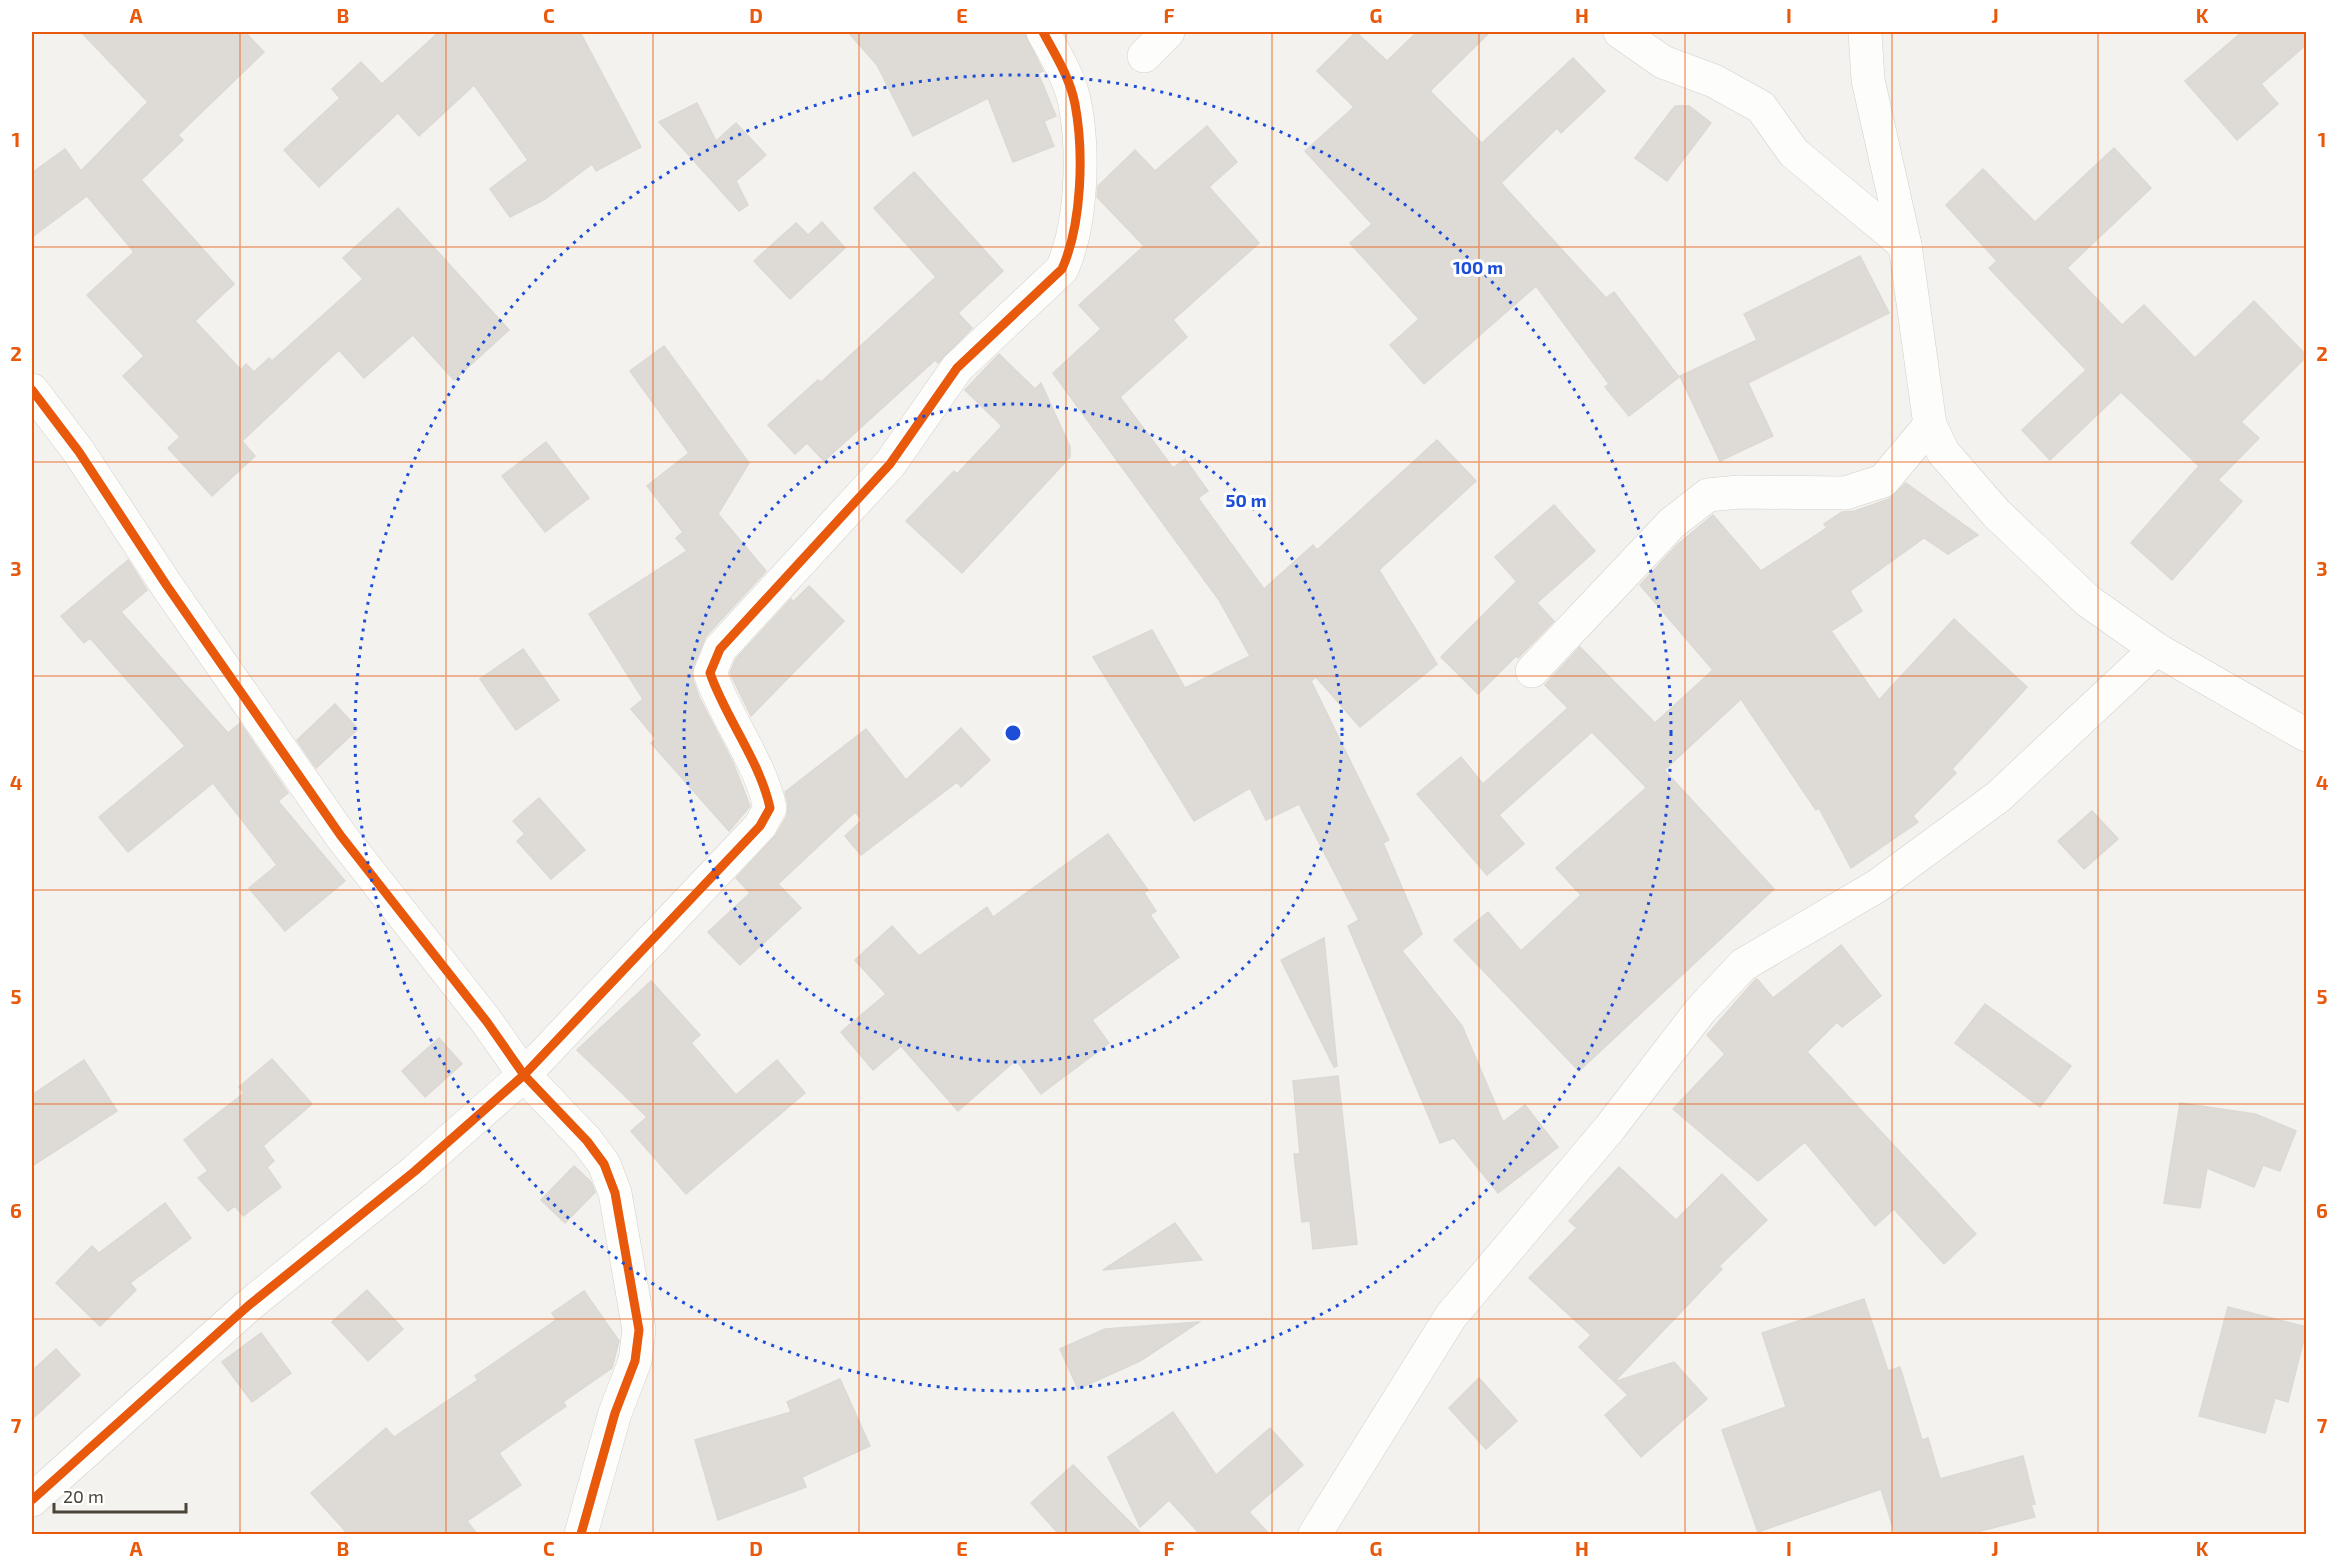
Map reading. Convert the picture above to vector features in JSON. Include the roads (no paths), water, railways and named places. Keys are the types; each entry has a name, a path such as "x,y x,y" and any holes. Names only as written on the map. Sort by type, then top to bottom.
{"street":[{"path":"32,1500 248,1306 415,1171 524,1075 760,826 770,808 766,789 719,699 710,674 720,649 890,464 957,368 1045,288 1062,269 1072,247 1079,155 1075,103 1062,67 1043,32"},
{"path":"1144,57 1168,32"},
{"path":"1620,32 1663,62 1714,81 1761,107 1794,153 1905,245"},
{"path":"1865,32 1868,80 1905,245 1930,425 1943,452 1996,513 2088,601 2156,649 2307,735"},
{"path":"32,390 80,452 167,586 341,836 487,1022 524,1075 587,1141 604,1164 615,1192 639,1330 635,1361 615,1413 581,1534"},
{"path":"1532,671 1672,523 1708,495 1739,492 1845,493 1883,481 1930,425"},
{"path":"1316,1534 1451,1316 1609,1129 1700,1011 1743,965 1877,886 1998,797 2156,649"}]}
